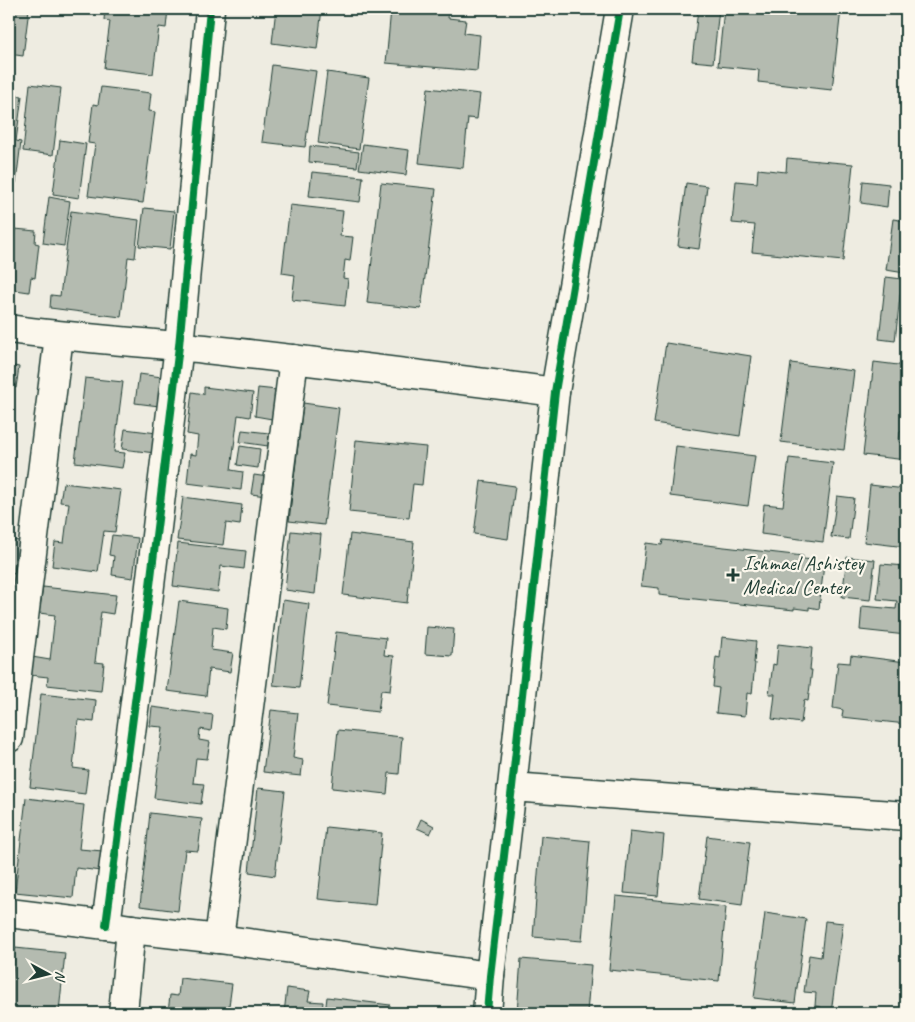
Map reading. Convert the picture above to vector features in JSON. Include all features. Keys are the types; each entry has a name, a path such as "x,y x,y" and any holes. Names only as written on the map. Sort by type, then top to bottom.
{"street":[{"path":"124,1013 119,927 148,602 179,346 210,9"},
{"path":"487,1013 556,392 620,9"},
{"path":"9,330 294,359 556,392"},
{"path":"9,738 59,336"},
{"path":"219,940 294,359"},
{"path":"512,787 906,816"},
{"path":"9,914 490,976"}],"building":[{"path":"9,9 29,9 23,56 9,54"},
{"path":"105,9 168,9 166,28 159,27 153,74 104,68 110,21 104,20"},
{"path":"276,9 322,9 317,49 272,43"},
{"path":"391,9 449,9 448,18 466,20 464,33 480,35 477,71 386,63"},
{"path":"698,9 719,9 713,63 692,61"},
{"path":"724,9 841,9 832,90 758,82 759,70 718,66"},
{"path":"272,65 316,71 305,147 262,142"},
{"path":"327,72 369,78 359,149 318,143"},
{"path":"30,84 61,88 53,155 23,151"},
{"path":"101,87 151,93 149,111 155,112 143,203 88,196 95,144 88,143 93,104 98,105"},
{"path":"428,88 480,94 477,119 468,118 463,168 419,163"},
{"path":"9,94 22,96 16,141 21,142 16,183 9,182"},
{"path":"60,140 86,144 79,198 53,194"},
{"path":"363,144 409,150 406,175 359,169"},
{"path":"310,146 359,152 357,167 309,162"},
{"path":"787,158 853,164 843,261 752,252 755,225 732,223 736,181 757,183 758,169 786,172"},
{"path":"312,172 363,177 360,202 309,196"},
{"path":"863,181 889,184 887,207 861,203"},
{"path":"381,183 436,189 421,309 367,303"},
{"path":"686,183 707,186 699,249 678,246"},
{"path":"49,197 70,201 64,246 43,243"},
{"path":"9,204 14,205 9,242"},
{"path":"290,205 343,211 340,236 353,237 350,261 345,260 343,278 348,279 345,306 292,300 295,275 282,273"},
{"path":"144,208 174,211 170,249 139,246"},
{"path":"71,211 139,220 135,258 128,257 121,317 50,308 51,295 60,296"},
{"path":"893,219 906,221 905,273 886,270"},
{"path":"15,229 36,231 35,243 39,244 35,278 31,277 29,292 9,289"},
{"path":"886,277 902,279 895,341 879,339"},
{"path":"666,343 751,356 740,436 654,423"},
{"path":"874,362 906,366 906,431 900,431 899,442 906,443 906,460 863,455"},
{"path":"791,363 854,371 844,450 781,442"},
{"path":"9,365 19,367 16,388 9,386"},
{"path":"139,374 162,377 159,406 135,403"},
{"path":"85,378 123,382 114,452 125,453 122,468 75,462"},
{"path":"204,387 253,393 250,417 238,415 231,470 243,472 241,490 187,483 190,454 196,455 198,436 187,434 192,392 204,394"},
{"path":"258,388 277,390 272,419 255,416"},
{"path":"303,403 339,408 324,525 289,521"},
{"path":"125,429 157,433 155,453 122,449"},
{"path":"242,430 269,433 268,446 240,442"},
{"path":"356,440 426,447 422,485 413,484 409,518 349,512"},
{"path":"240,446 260,449 258,468 237,465"},
{"path":"676,446 755,456 748,506 670,496"},
{"path":"789,458 833,463 823,542 761,534 764,504 783,506"},
{"path":"254,475 268,477 266,496 251,494"},
{"path":"481,481 515,486 508,539 474,534"},
{"path":"63,483 121,490 115,532 104,531 98,572 52,566 55,542 64,543 69,503 60,502"},
{"path":"870,485 906,489 906,547 864,542"},
{"path":"837,496 854,498 849,539 831,537"},
{"path":"183,497 242,505 240,525 226,523 223,545 177,540"},
{"path":"291,531 321,534 315,594 285,590"},
{"path":"350,534 414,542 407,603 343,595"},
{"path":"112,535 138,538 133,578 112,575 114,556 109,555"},
{"path":"9,539 19,541 14,574 9,573"},
{"name":"Ishmael Ashistey Medical Center","path":"663,540 803,556 803,559 814,560 814,563 824,564 819,609 809,607 809,610 794,608 794,610 659,595 659,588 641,586 646,543 662,545"},
{"path":"178,543 246,551 244,569 221,566 218,592 173,586"},
{"path":"847,557 875,560 870,600 842,597"},
{"path":"881,564 906,566 906,635 860,630 862,606 896,609 897,601 877,599"},
{"path":"43,587 116,595 113,614 101,612 95,662 104,663 101,691 47,685 48,677 30,675 32,657 50,660 55,615 39,613"},
{"path":"283,600 309,604 299,688 273,685"},
{"path":"179,601 228,608 226,629 213,627 211,650 233,653 230,672 209,669 206,696 167,691"},
{"path":"427,627 454,629 452,656 425,654"},
{"path":"336,632 386,638 384,655 394,656 390,691 381,690 378,712 327,706"},
{"path":"722,637 756,641 752,694 747,693 745,716 716,713 719,688 713,687 716,657 720,658"},
{"path":"778,644 812,648 810,670 812,670 808,701 804,700 801,723 772,719 775,694 769,694 773,664 776,665"},
{"path":"851,655 906,662 906,724 842,717 843,710 833,708 838,662 850,663"},
{"path":"41,694 96,700 94,722 78,720 73,768 88,770 85,794 30,787"},
{"path":"152,707 213,715 211,731 200,729 199,740 210,742 207,759 196,758 193,783 204,784 201,804 154,798 163,727 150,726"},
{"path":"271,710 298,713 293,758 303,760 301,776 263,772"},
{"path":"338,730 402,737 399,774 389,773 387,794 332,788"},
{"path":"258,788 285,791 275,876 249,872"},
{"path":"26,798 84,805 79,849 103,851 101,871 76,868 73,898 15,892"},
{"path":"150,813 202,819 198,851 185,850 178,911 140,906"},
{"path":"421,819 434,826 430,834 417,828"},
{"path":"326,827 382,833 375,905 318,899"},
{"path":"630,831 664,835 658,896 624,893"},
{"path":"541,836 590,841 582,941 533,937"},
{"path":"707,836 750,842 742,905 699,899"},
{"path":"616,896 726,907 719,981 609,970"},
{"path":"765,913 806,919 795,1003 754,998"},
{"path":"825,921 843,923 831,1013 820,1013 821,1007 815,1006 816,993 804,992 809,955 821,957"},
{"path":"15,948 65,953 59,1012 62,1013 9,1013"},
{"path":"521,959 591,965 587,1013 517,1013"},
{"path":"180,978 232,984 228,1013 168,1013 170,995 178,996"},
{"path":"287,988 310,991 308,1001 323,1002 322,1013 284,1013"},
{"path":"327,997 390,1005 389,1013 325,1013"}],"cycle path":[{"path":"106,925 179,346 210,9"},
{"path":"487,1013 555,392 620,9"}],"place":[{"name":"Ishmael Ashistey Medical Center","path":"733,575"}]}
